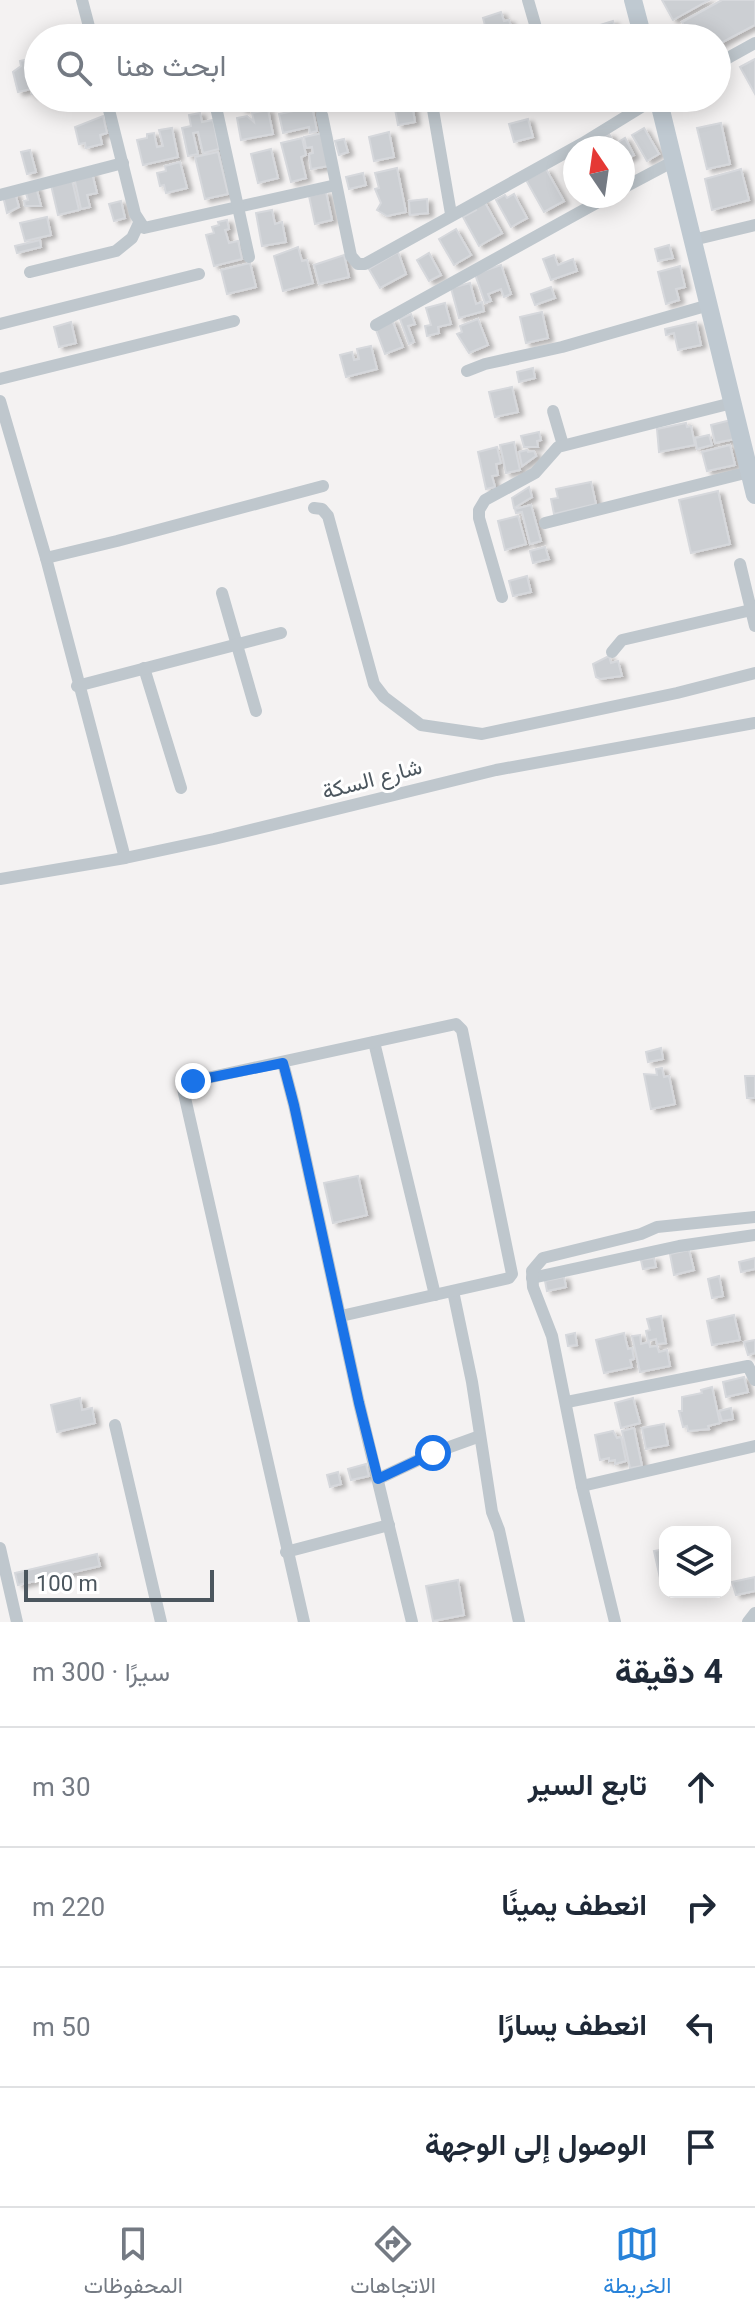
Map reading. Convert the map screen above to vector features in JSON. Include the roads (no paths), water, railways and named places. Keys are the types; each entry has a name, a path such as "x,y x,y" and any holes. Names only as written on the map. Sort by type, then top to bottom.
{"main road":[{"path":"633,0 639,24"},
{"path":"661,112 732,403 749,447 749,472 755,495"}],"street":[{"path":"82,0 88,24"},
{"path":"528,0 535,24"},
{"path":"731,56 755,43"},
{"path":"110,112 139,223 144,228 336,185"},
{"path":"217,112 249,257"},
{"path":"433,112 451,214"},
{"path":"322,115 351,256 358,264 365,264 634,112"},
{"path":"635,182 674,161"},
{"path":"0,195 123,163"},
{"path":"376,325 587,208"},
{"path":"30,272 116,251 132,238 139,223"},
{"path":"693,240 755,225"},
{"path":"0,324 199,274"},
{"path":"467,371 709,305"},
{"path":"0,379 234,321"},
{"path":"0,401 46,558 77,686 125,858"},
{"path":"502,597 479,510 485,500 535,473 563,445 732,403"},
{"path":"553,411 563,445"},
{"path":"545,523 749,472"},
{"path":"46,558 323,486"},
{"path":"314,508 322,509 328,516 374,684 384,697 421,725 482,734 755,673"},
{"path":"740,564 755,626"},
{"path":"222,593 256,711"},
{"path":"612,652 622,640 753,609"},
{"path":"77,686 281,633"},
{"path":"144,668 181,788"},
{"name":"شارع السكة","path":"0,879 214,839 496,770 755,723"},
{"path":"304,1622 183,1089 193,1081 454,1023 462,1030 513,1271 509,1278 341,1316"},
{"path":"374,1042 435,1295"},
{"path":"283,1063 412,1622"},
{"path":"615,1622 582,1486 552,1336 532,1278 536,1264 543,1258 641,1234 657,1227 755,1217"},
{"path":"736,1219 739,1237"},
{"path":"641,1234 644,1253"},
{"path":"532,1278 644,1253 755,1235"},
{"path":"453,1291 492,1512 499,1530 519,1622"},
{"path":"567,1402 748,1366 755,1380"},
{"path":"115,1425 161,1622"},
{"path":"378,1479 433,1453 480,1436"},
{"path":"582,1486 755,1446"},
{"path":"286,1552 389,1525"},
{"path":"0,1548 17,1622"},
{"path":"748,1622 755,1613"}]}
